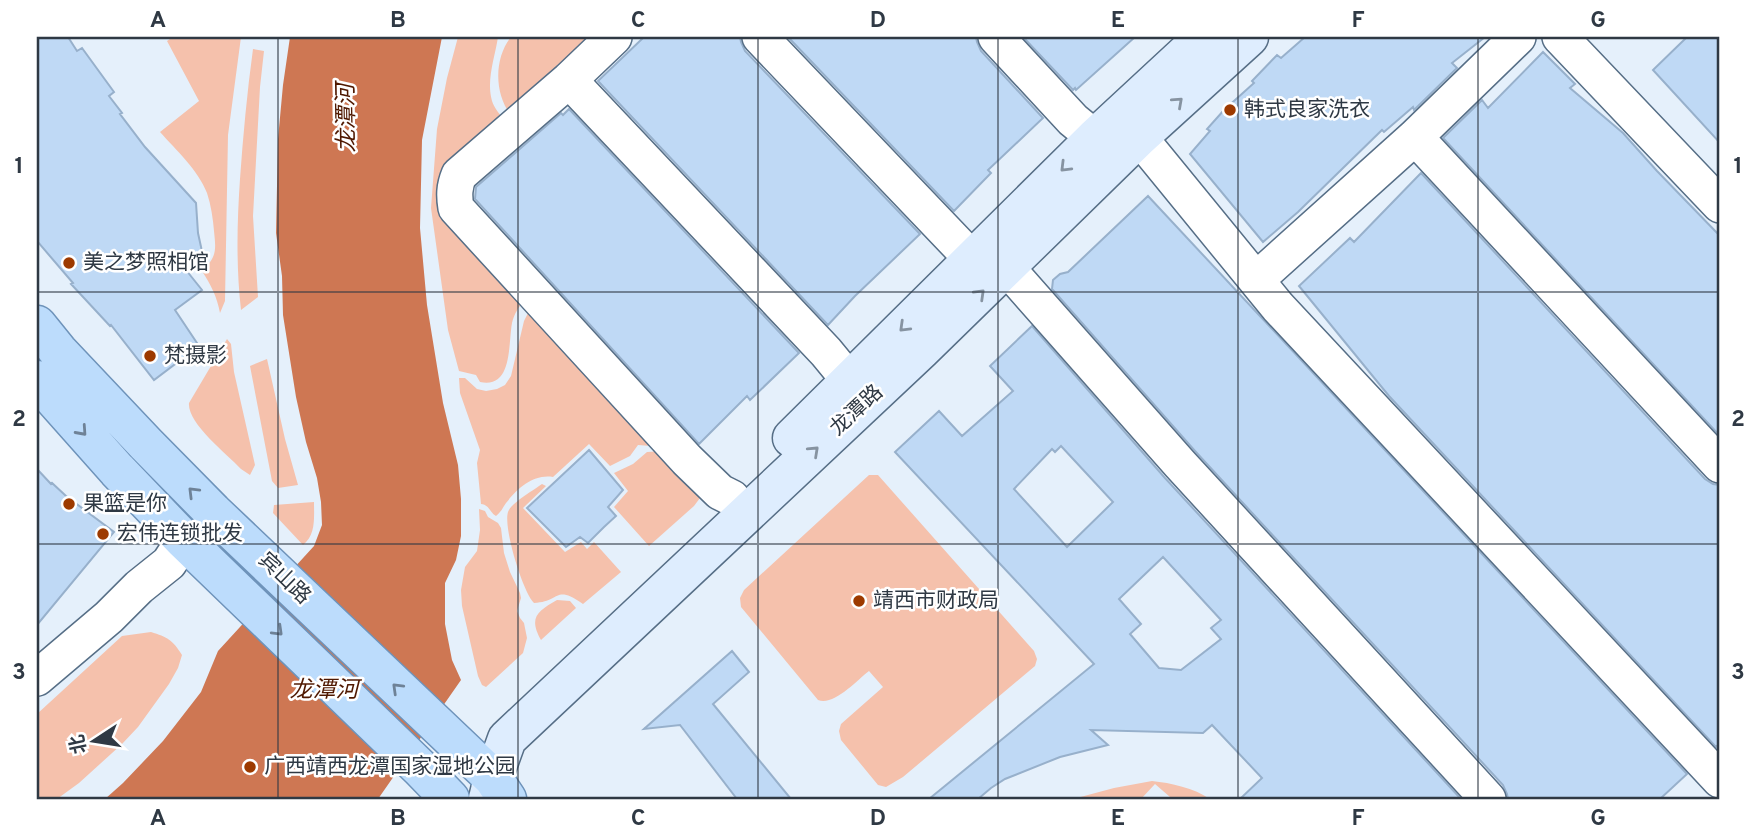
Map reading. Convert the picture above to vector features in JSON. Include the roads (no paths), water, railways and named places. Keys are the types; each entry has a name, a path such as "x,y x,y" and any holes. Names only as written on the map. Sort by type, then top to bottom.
{"main road":[{"name":"龙潭路","path":"458,799 466,785 481,774 507,738 922,351 1095,138 1205,37"},
{"name":"龙潭路","path":"481,774 482,738 492,721 733,498 849,380 1139,137 1249,37"},
{"name":"宾山路","path":"37,325 58,351 213,512 481,774"},
{"name":"宾山路","path":"37,380 184,540 450,799"}],"street":[{"path":"614,37 569,80 459,175 454,186 456,208 687,460 720,492 733,498"},
{"path":"760,37 990,264 1180,464 1488,799"},
{"path":"996,37 1073,120 1095,138"},
{"path":"1256,280 1415,137 1518,37"},
{"path":"1560,37 1720,205"},
{"path":"1584,37 1720,180"},
{"path":"569,80 826,352 849,380"},
{"path":"1139,137 1278,307 1720,782 1703,799"},
{"path":"1415,137 1720,465"},
{"path":"37,678 169,563 184,540"}],"water":[{"name":"龙潭河","path":"290,37 442,37 422,140 420,228 427,305 443,403 458,465 461,536 456,560 445,583 445,624 452,660 461,680 378,799 105,799 163,741 201,692 218,651 314,546 322,525 317,478 296,397 283,315 282,276 276,233 278,139"}],"place":[{"name":"韩式良家洗衣","path":"1230,110"},
{"name":"美之梦照相馆","path":"69,263"},
{"name":"梵摄影","path":"150,356"},
{"name":"果篮是你","path":"69,504"},
{"name":"宏伟连锁批发","path":"103,534"},
{"name":"靖西市财政局","path":"859,601"},
{"name":"广西靖西龙潭国家湿地公园","path":"250,767"}]}
